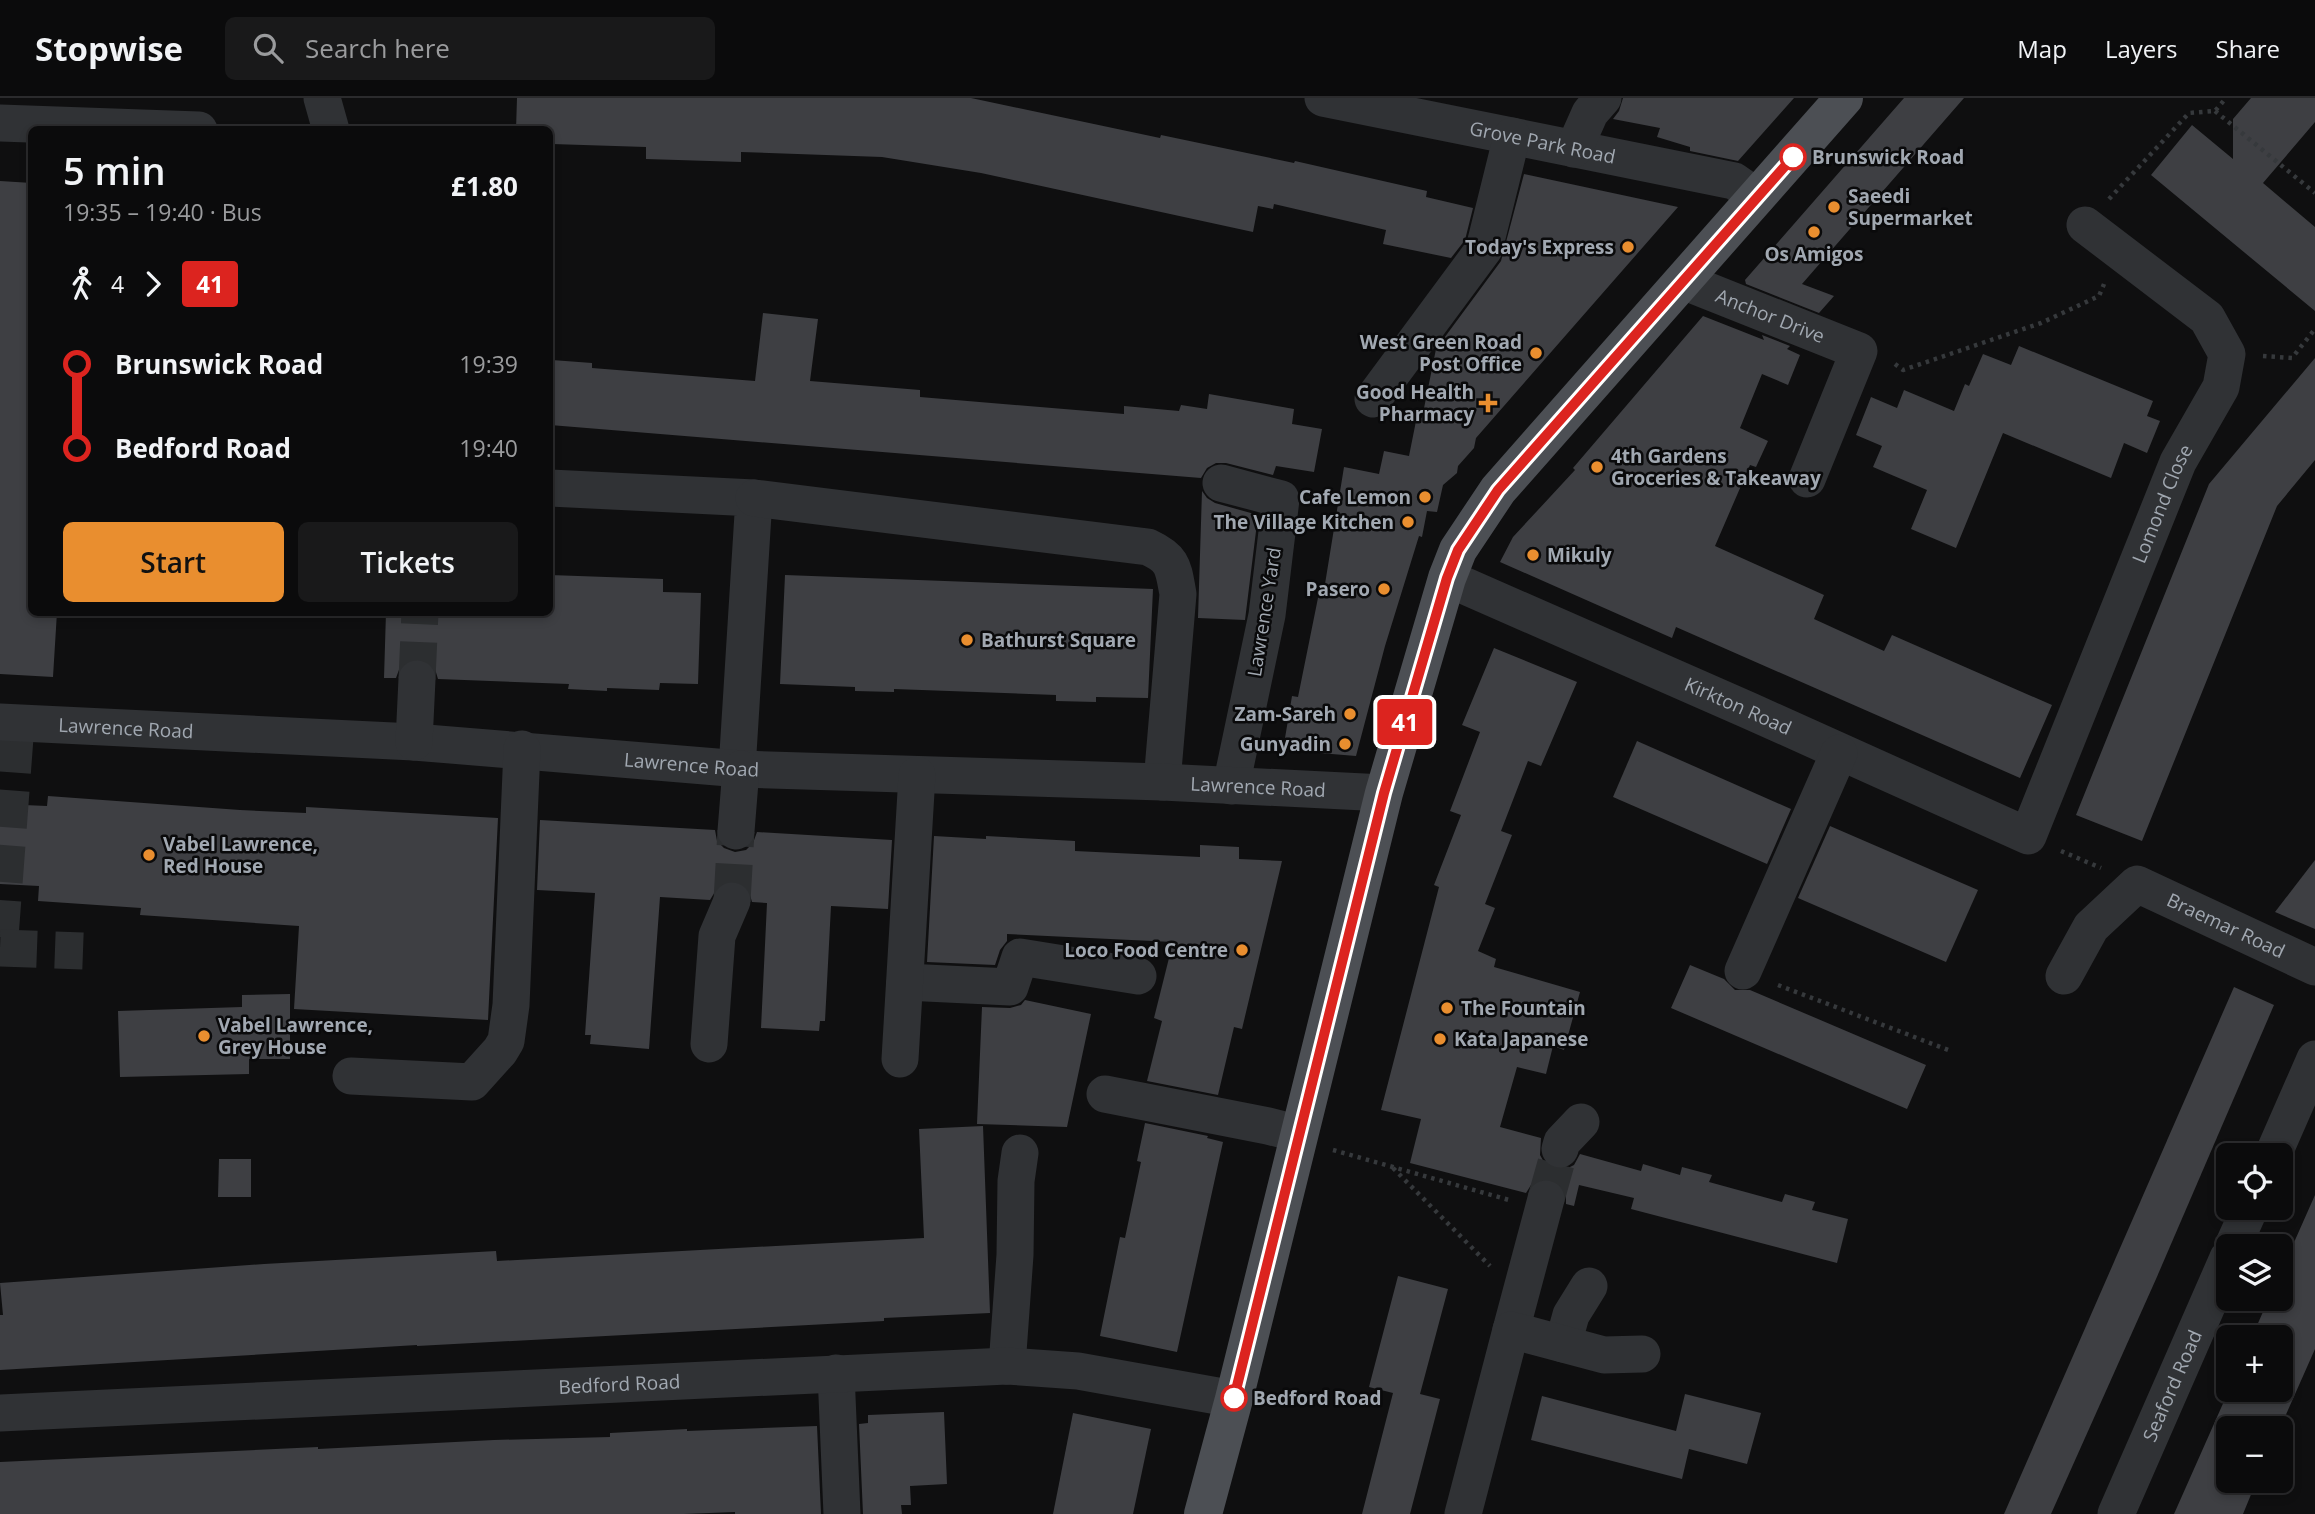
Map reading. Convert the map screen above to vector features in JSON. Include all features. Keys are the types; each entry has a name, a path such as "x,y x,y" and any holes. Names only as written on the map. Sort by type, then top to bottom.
{"main road":[{"path":"1203,1514 1384,793 1447,578 1458,550 1498,490 1844,98"}],"street":[{"path":"322,98 330,126"},
{"name":"Grove Park Road","path":"1323,98 1734,181 1757,197"},
{"path":"1574,149 1590,113 1603,98"},
{"path":"0,123 85,126"},
{"path":"1373,399 1484,248 1512,135"},
{"path":"2085,225 2207,318 2227,354"},
{"name":"Anchor Drive","path":"1683,281 1872,354"},
{"path":"1807,480 1872,354"},
{"name":"Lomond Close","path":"2028,836 2178,462 2221,387 2227,354"},
{"name":"Lawrence Yard","path":"1221,484 1281,499 1267,615 1231,786"},
{"path":"553,488 754,498 1148,547 1162,553 1173,565 1178,594 1162,782"},
{"path":"736,831 754,498"},
{"name":"Kirkton Road","path":"1447,578 2028,836"},
{"path":"414,742 417,679"},
{"name":"Lawrence Road","path":"0,722 414,742 739,769 1162,782 1384,793"},
{"path":"351,1076 472,1082 506,1041 511,1005 522,750"},
{"path":"1743,971 1839,753"},
{"path":"900,1059 917,775"},
{"path":"2064,976 2091,928 2137,884"},
{"name":"Braemar Road","path":"2137,884 2315,967"},
{"path":"709,1044 717,936 732,901"},
{"path":"905,982 1010,987 1020,957 1138,976"},
{"path":"2278,1143 2315,1059"},
{"path":"1105,1094 1300,1131"},
{"path":"1007,1366 1015,1255 1016,1181 1020,1153"},
{"path":"1463,1514 1545,1204"},
{"name":"Seaford Road","path":"2116,1514 2216,1285"},
{"path":"1563,1344 1572,1315 1588,1286"},
{"path":"1508,1343 1563,1344 1604,1354 1642,1354"},
{"name":"Bedford Road","path":"0,1413 1007,1366 1078,1371 1234,1399"},
{"path":"836,1373 842,1514"}],"path":[{"path":"2215,111 2226,98"},
{"path":"2085,225 2189,113 2215,111 2315,193"},
{"path":"1872,354 1903,370 2041,323 2099,296 2118,251"},
{"path":"2227,354 2292,358 2315,329"},
{"path":"2028,836 2137,884"},
{"path":"1743,971 1951,1051"},
{"path":"1300,1131 1323,1135 1320,1146 1393,1167 1545,1204"},
{"path":"1393,1167 1502,1278 1523,1284"}],"building":[{"path":"517,98 971,98 1160,138 1161,135 1294,163 1295,161 1427,191 1426,197 1473,208 1465,240 1451,258 1383,244 1386,230 1274,204 1273,209 1258,206 1253,232 981,173 882,157 741,152 741,162 646,159 646,147 553,144 553,126 516,126"},
{"path":"1623,98 1794,98 1738,161 1690,151 1690,147 1657,137 1660,128 1613,119"},
{"path":"1904,98 1964,98 1802,284 1834,296 1819,313 1746,284 1745,280"},
{"path":"2251,98 2315,98 2315,122 2263,183 2315,227 2315,311 2151,175 2192,125 2233,159 2233,119"},
{"path":"1524,174 1678,207 1476,438 1474,448 1458,466 1457,473 1443,485 1437,512 1427,511 1422,537 1419,536 1385,646 1356,756 1283,750 1292,696 1298,697 1321,583 1325,584 1344,467 1379,474 1384,451 1409,456 1417,416 1422,418 1436,349 1501,261"},
{"path":"0,181 28,183 28,616 57,616 53,677 0,674"},
{"path":"763,313 818,319 810,381 920,390 920,397 1124,414 1124,406 1179,411 1181,405 1207,409 1209,394 1294,409 1292,424 1322,429 1314,472 1276,466 1273,475 1216,463 1207,468 1201,478 553,425 553,360 592,363 592,368 755,381"},
{"path":"1703,316 1764,340 1762,335 1790,346 1787,349 1800,355 1788,385 1762,374 1740,428 1768,441 1756,467 1750,465 1715,546 1824,595 1814,619 1884,651 1892,635 2052,705 2020,778 1676,627 1672,638 1500,562 1513,537 1575,470 1573,468"},
{"path":"2019,346 2153,401 2147,416 2160,421 2147,453 2124,443 2111,478 2003,433 1956,548 1911,529 1927,490 1873,467 1882,446 1856,435 1871,397 1897,408 1904,390 1954,411 1965,384 1969,386 1983,354 2011,365"},
{"path":"2315,358 2315,460 2277,506 2142,841 2076,815 2209,484"},
{"path":"1202,491 1215,503 1258,515 1245,620 1198,618"},
{"path":"553,575 663,579 663,592 701,593 698,684 660,683 659,690 607,688 607,691 568,689 569,684 438,679 429,662 417,658 408,660 400,667 396,678 384,678 386,616 553,616"},
{"name":"Bathurst Square","path":"785,575 1153,589 1148,698 1096,697 1096,702 1056,701 1056,695 894,689 894,692 855,691 855,687 780,684"},
{"path":"1494,648 1577,682 1541,766 1528,761 1501,831 1512,835 1485,904 1495,908 1478,951 1496,959 1494,967 1580,992 1564,1050 1553,1046 1546,1074 1517,1067 1500,1127 1541,1138 1540,1155 1545,1164 1555,1169 1566,1169 1574,1165 1580,1154 1641,1171 1643,1164 1680,1175 1682,1167 1712,1175 1709,1182 1782,1202 1785,1194 1815,1202 1812,1210 1848,1219 1837,1263 1631,1209 1634,1198 1579,1185 1574,1206 1566,1204 1566,1193 1561,1185 1551,1179 1540,1179 1531,1185 1526,1193 1410,1163 1421,1119 1381,1110 1439,887 1434,885 1461,815 1450,811 1480,732 1462,725"},
{"path":"1637,741 1791,809 1767,864 1613,797"},
{"path":"48,796 240,810 306,813 306,807 498,818 488,1020 294,1009 299,926 140,915 141,908 38,901 39,886 0,884 0,813 23,815 24,805 47,806"},
{"path":"540,820 715,830 717,841 724,848 735,852 746,850 753,843 757,832 892,840 888,909 831,906 825,1021 820,1021 819,1031 761,1028 767,903 752,902 748,888 740,882 730,880 719,885 710,900 660,897 649,1049 590,1044 591,1035 585,1035 595,893 537,890"},
{"path":"1830,826 1978,890 1946,962 1798,898"},
{"path":"934,836 1075,841 1075,851 1200,857 1200,845 1239,847 1239,859 1282,861 1242,1029 1234,1027 1218,1095 1147,1081 1162,1021 1154,1018 1173,942 1007,934 1007,941 1000,950 995,965 927,962"},
{"path":"2315,860 2315,929 2275,912"},
{"path":"1690,965 1724,979 1735,990 1750,990 1926,1065 1907,1109 1671,1008"},
{"path":"2234,987 2274,1005 2156,1279 2051,1514 2004,1514"},
{"name":"Vabel Lawrence, Grey House","path":"290,994 290,1059 249,1059 249,1074 120,1077 118,1011 242,1007 242,995"},
{"path":"1025,1000 1091,1014 1067,1127 977,1124 982,1007 1010,1008 1021,1005"},
{"path":"1145,1123 1208,1136 1207,1138 1223,1142 1177,1352 1100,1336 1120,1237 1125,1238 1141,1162 1137,1161"},
{"path":"983,1126 990,1313 0,1370 0,1315 3,1315 0,1283 496,1251 497,1261 924,1238 919,1129"},
{"path":"219,1159 251,1159 251,1197 218,1197"},
{"path":"2315,1195 2315,1349 2293,1399 2293,1325 2257,1325 2263,1311 2293,1311 2293,1245"},
{"path":"1398,1276 1448,1289 1420,1394 1440,1399 1410,1514 1362,1514 1393,1393 1369,1387"},
{"path":"1685,1394 1761,1413 1747,1464 1689,1449 1682,1479 1531,1440 1542,1396 1676,1431"},
{"path":"2224,1402 2292,1402 2285,1416 2217,1416"},
{"path":"944,1412 947,1484 910,1486 911,1505 901,1505 902,1514 863,1514 859,1424 868,1423 868,1415"},
{"path":"1073,1413 1151,1429 1133,1514 1053,1514"},
{"path":"2216,1419 2216,1493 2252,1493 2243,1514 2174,1514"},
{"path":"817,1426 821,1514 0,1514 0,1462 610,1437 610,1433 687,1429"}],"tunnel":[{"path":"417,679 420,616"},
{"path":"0,937 16,724"},
{"path":"732,901 736,831"},
{"path":"0,948 83,951"},
{"path":"1546,1199 1560,1149"}],"bus line":[{"name":"41","path":"1234,1398 1384,793 1447,578 1458,550 1498,490 1793,157"}],"place":[{"name":"Brunswick Road","path":"1793,157"},
{"name":"Saeedi Supermarket","path":"1834,207"},
{"name":"Os Amigos","path":"1814,232"},
{"name":"Today's Express","path":"1628,247"},
{"name":"West Green Road Post Office","path":"1536,353"},
{"name":"Good Health Pharmacy","path":"1488,403"},
{"name":"4th Gardens Groceries & Takeaway","path":"1597,467"},
{"name":"Cafe Lemon","path":"1425,497"},
{"name":"The Village Kitchen","path":"1408,522"},
{"name":"Mikuly","path":"1533,555"},
{"name":"Pasero","path":"1384,589"},
{"name":"Bathurst Square","path":"967,640"},
{"name":"Zam-Sareh","path":"1350,714"},
{"name":"Gunyadin","path":"1345,744"},
{"name":"Vabel Lawrence, Red House","path":"149,855"},
{"name":"Loco Food Centre","path":"1242,950"},
{"name":"The Fountain","path":"1447,1008"},
{"name":"Vabel Lawrence, Grey House","path":"204,1036"},
{"name":"Kata Japanese","path":"1440,1039"},
{"name":"Bedford Road","path":"1234,1398"}]}
